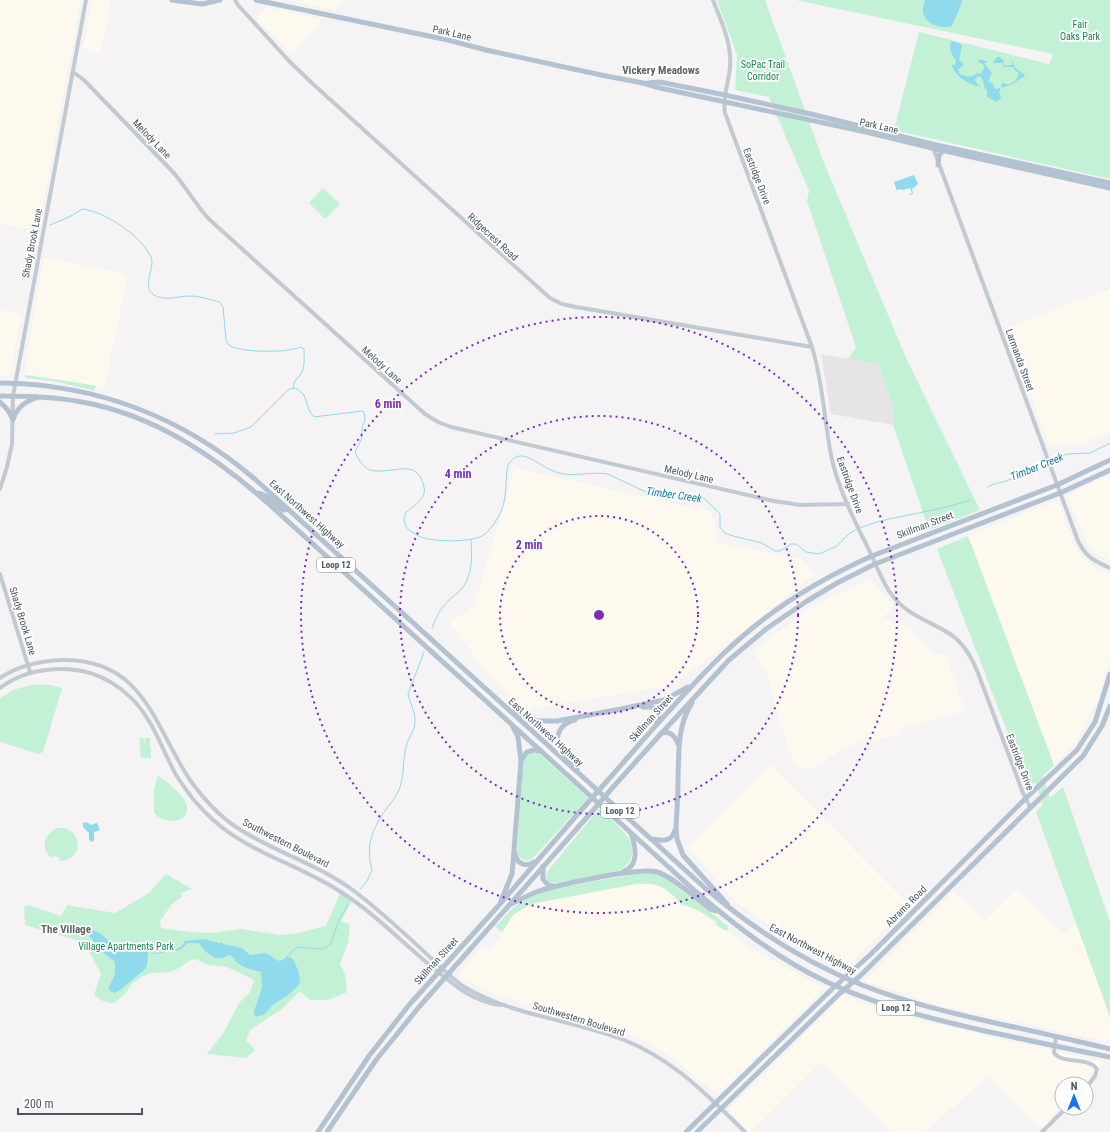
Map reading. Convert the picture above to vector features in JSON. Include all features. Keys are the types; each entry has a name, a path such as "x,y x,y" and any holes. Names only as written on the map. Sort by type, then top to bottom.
{"main road":[{"path":"172,0 202,4 220,0"},
{"name":"Park Lane","path":"256,0 448,40 601,76 644,83 660,88 810,120 856,127"},
{"name":"Park Lane","path":"644,83 660,82 725,95 811,114 866,130 932,146 1110,183"},
{"path":"810,120 811,114"},
{"name":"Park Lane","path":"932,146 943,151 1110,188"},
{"path":"938,165 939,155 943,151"},
{"name":"East Northwest Highway","path":"0,383 15,383 62,388 97,395 163,418 196,436 246,472 288,509 705,888 731,909 777,942 846,978 901,998 978,1019 1110,1049"},
{"path":"94,404 97,395"},
{"name":"East Northwest Highway","path":"0,396 39,397 94,404 136,417 178,437 220,464 255,492 720,913 739,928 790,962 844,990 897,1009 1054,1046 1110,1057"},
{"path":"12,419 24,403 39,397"},
{"path":"0,402 7,409 12,419"},
{"name":"Skillman Street","path":"318,1132 352,1080 388,1030 420,992 500,904 536,861 695,682 735,644 766,618 823,580 872,556 1057,485 1110,460"},
{"name":"Skillman Street","path":"328,1132 388,1045 446,975 701,690 733,657 766,629 837,582 875,564 1060,493 1110,470"},
{"path":"255,492 266,496 282,510 288,509"},
{"path":"788,603 793,610"},
{"path":"439,658 445,659 457,670 460,671 464,668"},
{"name":"Abrams Road","path":"686,1132 846,978 1059,766 1077,750 1091,729 1098,713 1110,674"},
{"path":"510,711 538,721 564,720 664,700 681,692 695,682"},
{"path":"701,690 684,717 681,729 676,827 679,844 683,855 731,909"},
{"name":"Abrams Road","path":"697,1132 854,981 1083,756 1092,745 1110,706"},
{"path":"580,775 572,761 559,747 558,740 561,728 570,721 651,707 656,708 658,712 657,724"},
{"path":"500,904 512,874 521,761 518,737 511,724"},
{"path":"658,737 664,733 671,734 676,739 679,747"},
{"path":"521,761 525,753 530,750 542,751"},
{"path":"650,838 662,841 669,839 674,834 676,827"},
{"path":"614,875 628,870 632,867 635,861 636,846 631,832"},
{"path":"515,847 516,856 520,863 528,865 536,861"},
{"path":"543,866 543,879 548,885 556,886"},
{"path":"508,906 535,893 556,886 614,875 645,871 658,872 710,908 720,913"},
{"path":"953,871 959,877"},
{"path":"735,924 743,918"},
{"path":"739,928 743,918"},
{"path":"904,921 910,926"},
{"path":"482,923 489,928"},
{"path":"976,1028 978,1019"}],"street":[{"name":"Shady Brook Lane","path":"0,489 11,453 13,396 15,383 86,0"},
{"name":"Ridgecrest Road","path":"235,0 302,74 555,302 576,307 812,348"},
{"name":"Eastridge Drive","path":"713,0 730,51 730,68 724,101 727,119 812,348 820,381 833,462 848,504 875,564 890,592 911,614 951,634 961,643 971,657 1030,807"},
{"name":"Melody Lane","path":"73,72 84,80 185,185 198,207 210,220 382,376 431,418 452,427 774,502 800,505 848,504"},
{"name":"Larmanda Street","path":"932,146 1082,550 1091,558 1110,568"},
{"name":"Shady Brook Lane","path":"0,574 30,672"},
{"name":"Southwestern Boulevard","path":"0,678 15,669 53,660 79,661 105,668 117,674 142,695 156,716 188,777 209,804 226,819 253,837 320,870 340,881 364,898 441,970 460,990 473,998 485,1002 507,1006 626,1041 665,1061 701,1089 745,1132"},
{"name":"Southwestern Boulevard","path":"0,688 13,679 30,672 59,668 83,670 102,677 120,688 139,706 149,720 179,780 203,811 212,819 237,838 254,848 336,888 441,970"},
{"path":"336,888 340,881"},
{"path":"382,923 386,918"},
{"path":"1056,1036 1054,1053 1057,1057 1095,1066 1097,1073 1094,1078"},
{"path":"1042,1132 1058,1116"}],"shaded area":[{"path":"0,0 81,0 38,231 0,223"},
{"path":"92,0 111,0 101,52 83,49"},
{"path":"289,0 343,0 345,2 335,10"},
{"path":"267,7 320,19 320,23 291,53 257,19"},
{"path":"44,257 128,274 104,389 74,382 25,375"},
{"path":"1110,289 1110,432 1077,445 1049,445 1005,328"},
{"path":"0,310 20,314 19,317 21,318 10,373 7,376 0,376"},
{"path":"821,354 878,364 893,407 893,425 831,414"},
{"path":"515,468 709,511 715,522 717,542 802,559 814,575 721,649 669,686 527,709 488,674 450,623 474,606"},
{"path":"1110,474 1110,561 1097,555 1088,545 1067,496"},
{"path":"1058,500 1073,544 1084,560 1098,569 1110,574 1110,659 1098,698 1078,739 1054,765 968,536"},
{"path":"871,580 894,606 883,617 912,630 934,654 946,655 964,708 960,712 899,728 901,735 861,742 837,753 809,769 795,766 786,742 767,674 754,653 755,650 817,603"},
{"path":"770,765 910,906 843,970 802,949 736,902 688,847"},
{"path":"651,883 666,887 753,950 824,988 718,1095 672,1058 642,1039 493,994 461,978 461,971 474,955 485,948 490,951 514,914 531,904 636,884"},
{"path":"1017,889 1064,934 1076,922 1110,1017 1110,1042 937,1005 865,981 953,891 985,921"},
{"path":"844,995 889,1012 969,1032 1104,1062 1091,1076 1054,1076 1054,1116 1042,1129 988,1076 925,1132 892,1132 821,1062 751,1132 749,1132 728,1110"}],"green space":[{"name":"SoPac Trail Corridor","path":"717,0 765,0 824,163 907,360 980,510 929,530 893,425 893,407 878,364 848,359 856,347 807,201 809,191 769,97 735,90 737,55"},
{"name":"Fair Oaks Park","path":"796,0 1110,0 1110,179 894,130 919,32 1049,64 1053,54"},
{"path":"323,188 340,204 325,219 309,203"},
{"path":"25,375 96,386 94,390 92,390 53,381 27,378"},
{"path":"968,536 1054,765 1043,776 1050,798 1063,787 1110,922 1110,1017 1036,812 1043,805 1035,782 1029,788 937,549"},
{"path":"31,685 50,685 62,688 43,752 38,754 0,742 0,698 13,690"},
{"path":"139,738 144,738 145,745 145,738 150,738 151,758 141,758"},
{"path":"537,752 588,798 532,859 527,861 519,857 517,852 523,760 528,753"},
{"path":"158,776 172,786 185,801 187,811 182,819 172,821 162,819 154,813 154,789"},
{"path":"599,809 623,831 629,839 632,847 632,856 628,863 622,869 609,874 556,883 549,882 546,877 547,872"},
{"path":"57,828 66,829 72,832 78,844 77,850 73,856 67,860 59,861 60,858 53,856 52,858 46,850 45,842 49,834"},
{"path":"652,873 667,879 728,926 728,930 726,931 716,925 717,922 699,911 681,905 675,897 665,889 651,884 636,884 531,904 514,914 502,932 495,927 513,908 534,894 557,888 634,874"},
{"name":"Village Apartments Park","path":"166,874 192,889 181,893 182,897 172,904 160,921 161,928 190,932 212,933 241,929 280,935 294,934 326,926 340,893 352,901 341,921 350,924 348,943 340,964 345,975 347,992 328,1000 310,1000 300,991 283,1008 250,1030 246,1040 255,1050 246,1058 207,1054 224,1032 239,1003 250,992 254,980 227,967 207,965 196,959 191,960 170,972 151,973 139,978 130,986 126,993 114,1003 106,1002 94,995 101,974 87,948 79,941 25,925 24,907 28,905 61,916 67,905 115,913 149,893"}],"water":[{"path":"925,0 962,0 952,26 939,26 927,21 923,11"},
{"path":"951,41 959,43 962,46 959,60 964,65 958,69 960,74 964,76 973,76 977,73 980,74 984,67 983,64 978,62 979,60 989,62 984,63 992,73 988,81 993,84 996,89 1001,88 999,92 1001,98 997,102 987,97 987,89 986,90 981,77 978,76 975,80 978,85 982,87 968,83 956,73 952,65 955,65 956,60 951,51"},
{"path":"997,57 1004,60 1005,66 1012,65 1013,61 1015,68 1025,75 1013,84 1001,88 1002,83 1009,84 1014,82 1019,73 1014,70 1014,67 1004,67 1003,63 993,63"},
{"path":"914,175 918,184 912,189 913,194 910,195 912,193 910,188 903,190 899,189 897,191 894,182"},
{"path":"87,822 91,825 97,823 100,830 94,832 94,840 92,842 89,840 89,833 83,827 83,823"},
{"path":"89,930 96,931 112,942 134,942 141,944 148,952 147,966 119,991 114,993 109,990 115,974 114,961 105,954 89,936"},
{"path":"204,939 219,943 222,942 223,944 242,948 250,955 265,953 279,961 287,956 293,959 298,970 300,979 299,985 287,996 274,1004 263,1015 256,1017 254,1015 254,1011 262,988 261,972 246,968 236,962 231,955 222,958 215,958 206,952 198,943 187,943 179,950 175,951 172,950 160,953 148,954 167,951 171,948 173,950 181,947 185,941"}],"waterway":[{"path":"50,225 71,216 82,209 101,214 131,233 146,249 152,262 148,283 151,293 164,298 194,296 220,302 223,307 226,340 229,345 235,348 253,351 276,351 300,347 304,349 303,370 295,382 293,389"},
{"name":"Timber Creek","path":"215,434 234,433 251,427 289,389 296,388 304,395 310,412 314,417 362,411 364,412 365,419 362,428 362,438 355,452 367,469 380,471 407,469 417,473 424,487 424,495 406,512 404,519 406,527 419,536 427,539 454,541 472,539 485,534 497,520 501,511 505,497 508,465 518,456 526,457 562,474 608,474 650,494 660,496 694,495 705,499 720,514 720,527 725,533 762,543 775,551 780,551 791,544 796,544 806,552 819,554 837,546 850,533 857,529"},
{"name":"Timber Creek","path":"1050,461 1067,454 1090,453 1110,443"},
{"name":"Timber Creek","path":"988,487 1011,479 1047,462"},
{"name":"Timber Creek","path":"859,528 880,521 947,507 970,500"},
{"path":"432,628 441,609 460,591 467,579 471,567 471,540"},
{"path":"360,889 367,881 372,870 369,850 373,832 381,816 396,796 403,776 406,747 415,725 414,714 408,694 424,652"},
{"path":"289,956 291,952 298,947 322,949 331,944 339,920 348,904"}],"district":[{"name":"Vickery Meadows","path":"661,70"},
{"name":"The Village","path":"66,929"}]}
